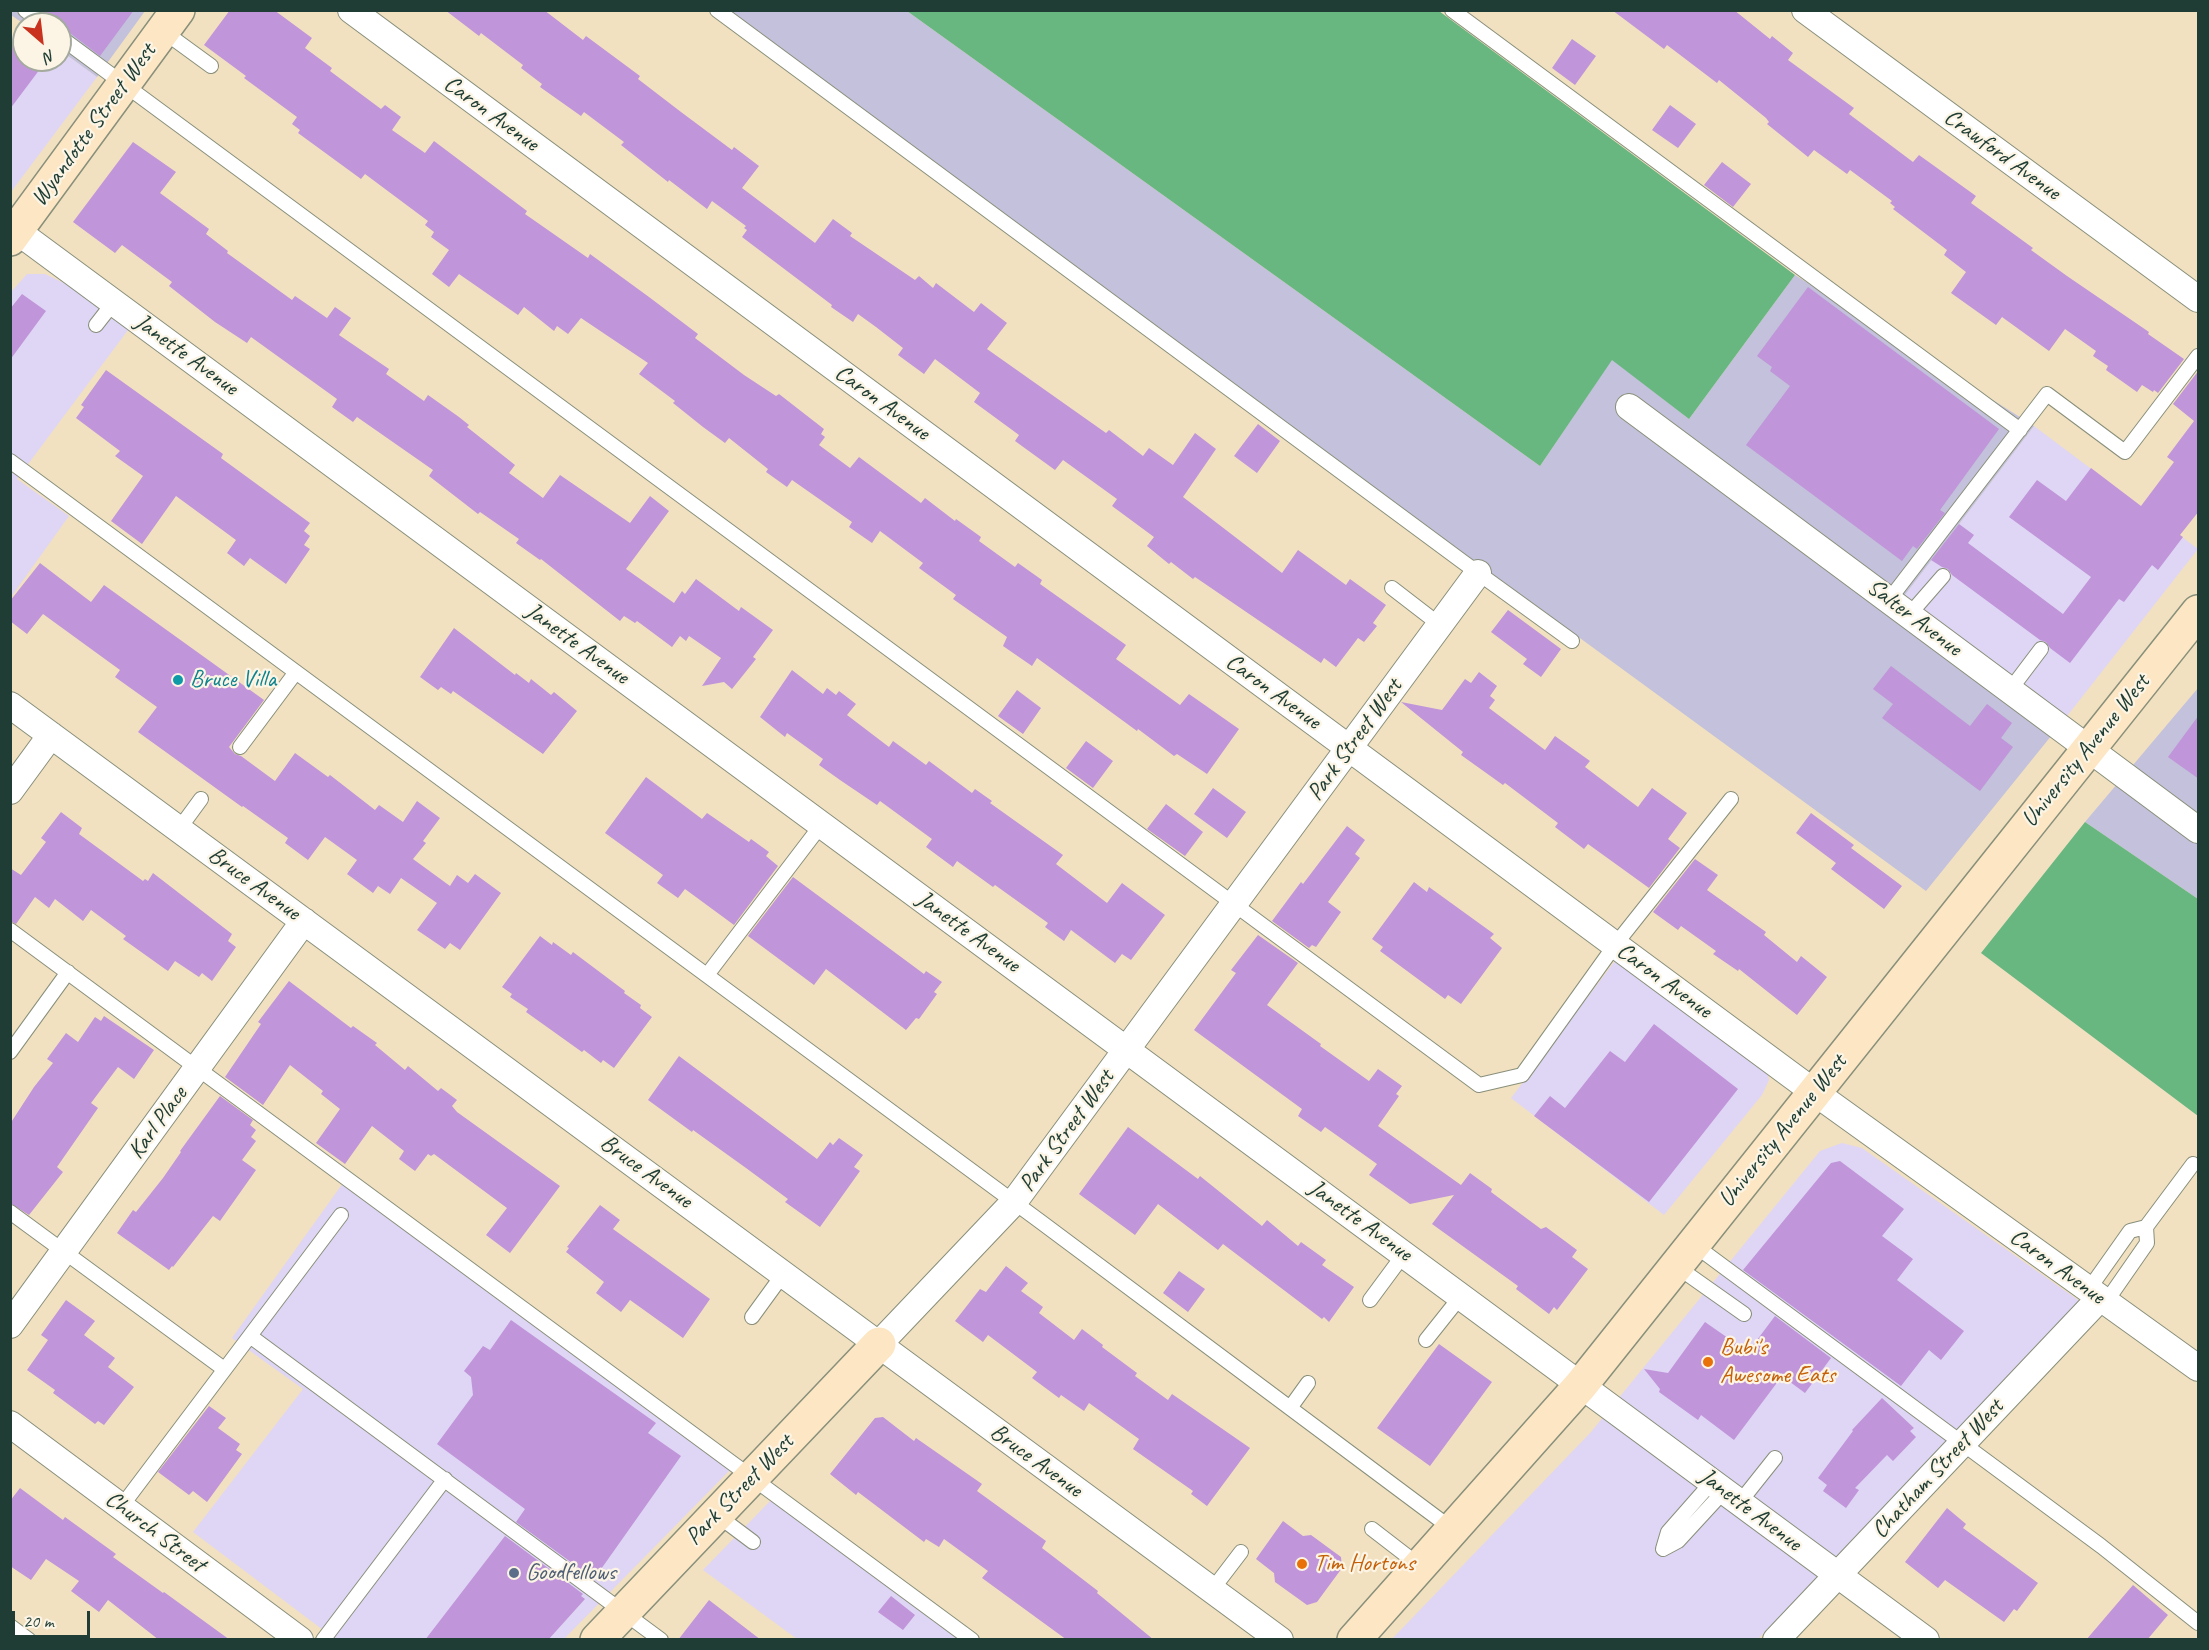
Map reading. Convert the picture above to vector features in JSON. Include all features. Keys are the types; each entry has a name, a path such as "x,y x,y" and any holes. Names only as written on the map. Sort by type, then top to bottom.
{"main road":[{"name":"Wyandotte Street West","path":"13,232 170,21"},
{"name":"University Avenue West","path":"1354,1640 1581,1384 2199,612"},
{"name":"Park Street West","path":"597,1640 879,1344"}],"street":[{"name":"Caron Avenue","path":"351,10 1814,1092 2199,1368"},
{"name":"Crawford Avenue","path":"1805,10 2199,299"},
{"name":"Janette Avenue","path":"13,232 114,302 1926,1640"},
{"name":"Salter Avenue","path":"1629,407 2199,830"},
{"name":"Park Street West","path":"879,1344 1014,1202 1478,573"},
{"name":"Bruce Avenue","path":"10,705 1280,1640"},
{"path":"10,791 51,735"},
{"name":"Karl Place","path":"10,1325 304,921"},
{"name":"Chatham Street West","path":"1776,1640 2098,1296"},
{"name":"Church Street","path":"10,1424 300,1640"}],"lane":[{"path":"717,10 1572,641"},
{"path":"1452,10 2020,430"},
{"path":"170,21 211,66"},
{"path":"72,46 1479,1085 1522,1075 1615,945 1731,799"},
{"path":"96,325 114,302"},
{"path":"1889,600 2047,394 2125,452 2199,356"},
{"path":"10,461 1014,1202 1452,1530"},
{"path":"1909,615 1942,576"},
{"path":"1392,588 1440,625"},
{"path":"2010,690 2041,649"},
{"path":"240,747 296,672"},
{"path":"179,829 201,799"},
{"path":"707,975 822,824"},
{"path":"10,930 972,1640"},
{"path":"10,1052 68,972"},
{"path":"2098,1296 2130,1231 2146,1227 2193,1164"},
{"path":"10,1212 224,1369"},
{"path":"121,1506 341,1215"},
{"path":"2098,1296 2147,1243 2146,1227"},
{"path":"1370,1300 1404,1254"},
{"path":"1684,1255 1744,1314"},
{"path":"1684,1255 1962,1443 2101,1546 2199,1623"},
{"path":"752,1317 784,1273"},
{"path":"1426,1340 1461,1296"},
{"path":"250,1336 661,1640"},
{"path":"1290,1408 1308,1383"},
{"path":"1725,1491 1678,1541 1663,1549 1668,1532 1725,1491 1775,1458"},
{"path":"323,1640 445,1479"},
{"path":"717,1515 753,1542"},
{"path":"1372,1529 1420,1566"},
{"path":"1212,1590 1241,1552"},
{"path":"10,1626 29,1640"}],"shaded area":[{"path":"11,10 145,11 97,77 72,59 72,12 12,12 11,15"},
{"path":"722,11 907,11 1540,466 1612,359 1689,419 1795,275 2034,426 1904,596 2064,720 1926,891"},
{"path":"11,38 12,72 72,72 72,59 97,77 11,192"},
{"path":"27,274 45,274 66,284 131,326 17,479 69,516 11,597 11,292"},
{"path":"2034,426 2198,549 2064,720 1904,596"},
{"path":"2198,688 2198,899 2085,822"},
{"path":"1615,961 1766,1066 1769,1080 1762,1095 1664,1215 1511,1098"},
{"path":"1842,1143 1862,1148 2081,1302 1758,1639 1391,1640 1591,1432 1820,1151"},
{"path":"343,1183 730,1470 564,1639 335,1639 193,1532 303,1389 232,1338"},
{"path":"772,1499 961,1639 797,1639 703,1570"}],"green space":[{"path":"907,11 1439,11 1795,275 1689,419 1612,360 1540,466"},
{"path":"2085,822 2198,899 2198,1116 1981,953"}],"building":[{"path":"40,10 134,10 100,56 72,35 72,12 43,12"},
{"path":"230,10 274,10 312,38 305,48 332,68 330,71 381,109 385,105 401,117 392,130 425,153 434,141 527,211 525,214 588,258 590,254 698,334 695,338 744,375 776,396 779,394 824,429 821,434 825,437 819,445 850,468 859,457 921,503 925,498 981,537 979,541 1015,567 1018,563 1042,580 1040,584 1126,645 1116,659 1180,705 1189,694 1239,729 1207,774 1177,754 1174,756 1138,729 1137,731 1037,658 1032,666 1003,646 1007,637 953,599 956,595 919,568 923,563 880,531 872,543 849,527 852,522 792,480 787,487 766,472 768,469 729,438 725,443 639,374 648,363 581,318 568,334 557,326 554,331 524,307 518,315 459,274 449,287 432,274 449,250 431,237 434,232 425,225 428,221 365,174 361,179 298,133 300,130 292,124 297,117 204,45"},
{"path":"445,10 544,10 583,40 586,36 640,76 638,79 681,112 732,150 734,147 759,166 742,188 815,243 833,219 852,233 850,236 915,280 919,276 933,288 936,283 974,312 981,303 1007,323 987,349 1106,433 1109,430 1143,456 1149,448 1173,465 1195,433 1216,449 1183,497 1282,573 1298,550 1346,585 1350,579 1386,605 1373,623 1377,626 1364,642 1358,638 1336,667 1324,658 1321,663 1195,577 1193,579 1171,562 1169,564 1147,546 1154,537 1112,506 1117,499 1063,460 1055,470 1015,441 1019,435 974,402 980,393 935,359 924,374 898,355 903,348 876,327 858,314 853,322 742,237 747,230 744,228 746,226 712,201 707,209 669,180 668,182 621,145 624,142 584,112 581,116 540,87 542,84 521,68 523,65 481,33 479,36"},
{"path":"1612,10 1734,10 1770,39 1772,36 1793,53 1788,60 1854,108 1849,114 1913,162 1919,155 1976,196 1971,203 2033,248 2031,250 2184,359 2158,393 2142,385 2137,392 2106,370 2108,366 2093,356 2096,351 2065,329 2049,351 2002,317 1996,325 1951,293 1966,272 1944,255 1947,250 1893,209 1895,207 1890,203 1892,201 1850,170 1847,174 1814,150 1808,157 1767,124 1769,122 1766,118 1719,80 1717,83 1667,45 1664,49"},
{"path":"1572,39 1596,56 1575,85 1552,68"},
{"path":"10,40 12,41 12,72 38,72 10,109"},
{"path":"1670,105 1696,124 1678,148 1652,130"},
{"path":"133,142 176,172 160,193 209,229 206,234 228,251 227,253 292,300 295,296 327,318 335,307 351,318 339,335 389,369 386,374 424,401 428,395 459,417 469,425 467,427 515,465 509,473 543,498 560,475 630,523 650,496 669,511 626,569 674,603 682,591 685,594 696,579 739,611 741,607 773,630 753,657 756,659 732,689 724,682 702,686 721,658 689,636 686,641 680,636 672,647 637,621 635,623 624,616 620,621 541,559 516,543 519,539 480,512 478,514 429,476 433,470 357,417 353,422 332,407 337,399 251,337 247,343 215,322 169,286 172,282 122,245 115,253 73,222"},
{"path":"1722,162 1751,184 1733,207 1704,185"},
{"path":"1808,287 1999,429 1940,510 1945,513 1917,549 1913,546 1902,561 1746,445 1790,386 1770,371 1772,367 1757,356"},
{"path":"22,294 46,311 10,360 10,309"},
{"path":"106,370 223,454 221,458 310,523 304,531 310,536 304,545 310,549 286,584 250,558 244,566 227,553 236,540 176,496 142,544 111,521 143,476 115,456 120,451 76,418 84,407 81,405"},
{"path":"2199,370 2199,511 2180,535 2183,537 2158,570 2152,565 2124,602 2119,599 2070,663 2050,648 2046,642 2040,640 1952,575 1948,569 1931,560 1959,524 1974,535 1968,543 2063,614 2091,577 2009,517 2037,480 2066,501 2091,468 2141,506 2174,462 2167,457 2194,421 2173,404"},
{"path":"1258,424 1280,441 1257,473 1234,456"},
{"path":"40,563 91,602 104,585 264,700 229,747 235,754 275,781 295,753 328,777 330,775 375,810 379,805 403,822 417,801 440,818 423,841 426,843 413,859 450,886 457,875 468,883 475,874 501,893 460,950 450,943 445,949 417,930 437,903 401,878 390,894 378,886 373,893 347,874 357,860 325,837 308,860 285,843 288,838 138,732 157,707 115,677 120,670 43,614 27,634 10,621 10,601"},
{"path":"1508,610 1561,649 1541,677 1523,664 1527,659 1491,632"},
{"path":"454,628 515,675 516,673 529,683 531,679 551,695 554,692 577,711 543,754 453,691 451,694 441,687 438,690 420,677"},
{"path":"1891,666 1970,726 1987,704 2012,723 2001,738 2013,747 1980,791 1882,718 1893,704 1873,689"},
{"path":"792,670 823,694 827,688 836,695 839,691 856,704 847,715 889,747 893,741 926,765 929,761 972,793 975,789 992,801 990,803 1063,855 1056,864 1107,903 1122,883 1165,915 1131,960 1122,954 1115,963 1071,930 1064,941 1045,927 1048,923 995,885 993,887 957,861 953,867 926,847 932,839 880,801 877,805 840,780 819,765 823,759 787,733 785,737 760,717"},
{"path":"1479,672 1497,686 1490,696 1495,700 1489,708 1545,750 1555,736 1590,761 1585,767 1638,807 1652,788 1687,813 1668,839 1680,848 1649,888 1588,844 1584,849 1555,827 1558,823 1505,783 1503,785 1461,755 1463,752 1401,702 1442,710 1465,679 1471,683"},
{"path":"1017,690 1041,708 1023,734 998,716"},
{"path":"2199,715 2199,779 2168,757"},
{"path":"1086,741 1113,761 1093,788 1066,768"},
{"path":"646,777 702,819 707,813 749,842 751,839 769,852 766,856 778,866 734,925 685,889 678,898 657,883 663,875 605,833"},
{"path":"1213,788 1246,812 1227,838 1194,814"},
{"path":"1166,804 1203,832 1185,856 1147,829"},
{"path":"61,812 82,828 79,834 143,881 145,879 148,881 153,873 232,934 228,941 236,947 212,981 202,973 199,977 175,961 168,971 123,939 126,936 91,910 83,921 55,899 49,908 35,897 16,924 10,921 10,868 21,875 46,842 41,838"},
{"path":"1811,813 1854,845 1851,848 1902,886 1884,909 1831,869 1836,863 1796,833"},
{"path":"1347,826 1365,840 1355,854 1360,858 1328,902 1341,912 1316,947 1312,945 1309,948 1272,921"},
{"path":"1695,859 1718,875 1707,890 1766,932 1764,935 1797,962 1801,956 1827,977 1797,1015 1739,969 1738,971 1713,954 1716,951 1681,926 1678,930 1653,912"},
{"path":"793,877 924,974 926,971 942,982 934,992 937,994 919,1019 916,1018 906,1030 826,969 814,985 748,936"},
{"path":"1414,882 1427,892 1429,887 1494,934 1490,938 1502,948 1461,1004 1448,995 1445,999 1380,951 1383,947 1372,939"},
{"path":"1258,935 1298,963 1267,1005 1369,1081 1378,1069 1402,1086 1396,1094 1399,1096 1378,1126 1461,1185 1470,1173 1492,1189 1491,1192 1541,1229 1546,1227 1577,1250 1572,1257 1588,1269 1557,1310 1554,1307 1549,1314 1516,1289 1518,1286 1432,1224 1454,1195 1410,1204 1369,1175 1377,1164 1325,1127 1321,1132 1298,1116 1302,1109 1194,1030 1236,973 1231,970"},
{"path":"540,936 571,955 573,952 625,991 624,993 641,1005 640,1008 652,1017 614,1068 603,1060 601,1063 584,1050 582,1052 526,1012 528,1009 510,997 512,994 502,987"},
{"path":"289,981 351,1028 353,1026 377,1043 375,1045 405,1070 408,1066 438,1091 441,1088 457,1100 452,1106 457,1112 560,1186 510,1253 486,1235 507,1208 434,1154 431,1156 428,1154 415,1171 399,1159 404,1151 372,1126 345,1164 316,1143 340,1109 321,1094 323,1091 290,1065 263,1105 225,1077 261,1024 258,1022"},
{"path":"104,1016 154,1050 134,1079 118,1067 91,1103 98,1108 57,1167 63,1172 29,1215 10,1203 10,1124 53,1063 47,1059 66,1033 78,1042 95,1017 101,1021"},
{"path":"1654,1024 1738,1089 1649,1202 1534,1116 1550,1096 1565,1108 1610,1051 1625,1062"},
{"path":"679,1056 817,1159 830,1142 833,1145 839,1138 863,1155 854,1167 860,1171 820,1227 785,1202 788,1199 648,1100"},
{"path":"220,1096 253,1120 250,1125 256,1130 251,1137 256,1141 242,1160 256,1170 220,1221 213,1216 169,1270 117,1233 133,1210 136,1212 163,1178"},
{"path":"1128,1127 1198,1179 1200,1176 1262,1226 1267,1220 1298,1246 1301,1242 1326,1260 1322,1265 1354,1287 1329,1322 1223,1244 1218,1250 1158,1204 1135,1235 1079,1194"},
{"path":"1840,1161 1904,1209 1882,1236 1913,1259 1897,1280 1964,1331 1941,1360 1929,1350 1901,1386 1743,1270 1831,1163"},
{"path":"600,1205 620,1220 613,1229 710,1299 683,1338 630,1300 621,1312 596,1293 604,1282 566,1252 569,1248 567,1247"},
{"path":"1006,1266 1028,1283 1021,1291 1043,1307 1039,1313 1074,1340 1082,1329 1137,1373 1135,1376 1168,1400 1172,1394 1250,1448 1207,1506 1191,1494 1193,1491 1133,1449 1139,1439 1089,1403 1084,1411 1061,1395 1059,1398 1032,1378 1037,1372 988,1335 983,1342 955,1321 980,1289 986,1292"},
{"path":"1179,1271 1205,1289 1188,1312 1163,1293"},
{"path":"66,1300 95,1321 84,1335 115,1358 108,1367 134,1387 104,1425 98,1421 95,1424 53,1393 55,1390 27,1370 48,1340 41,1335"},
{"path":"1775,1316 1831,1358 1805,1393 1782,1376 1734,1440 1701,1415 1698,1420 1659,1392 1660,1389 1644,1369 1668,1373 1705,1322 1748,1352"},
{"path":"511,1320 656,1423 648,1433 681,1456 594,1579 516,1522 525,1509 437,1444 473,1395 471,1377 464,1371 483,1346 490,1350"},
{"path":"1439,1344 1492,1382 1430,1466 1377,1428"},
{"path":"1882,1398 1914,1428 1910,1431 1916,1437 1893,1461 1887,1455 1855,1488 1859,1490 1846,1508 1823,1491 1827,1485 1818,1478 1852,1430"},
{"path":"209,1406 226,1418 218,1428 240,1444 236,1450 242,1454 207,1502 193,1491 189,1495 158,1472"},
{"path":"883,1417 914,1441 916,1438 982,1484 977,1491 1046,1541 1042,1548 1098,1591 1097,1593 1154,1640 1067,1640 982,1578 988,1571 944,1539 939,1547 926,1539 924,1542 858,1492 856,1495 830,1474 875,1418"},
{"path":"20,1488 63,1520 65,1517 116,1554 113,1557 230,1640 159,1640 108,1600 99,1612 71,1591 79,1581 46,1559 31,1580 10,1566 10,1501"},
{"path":"1947,1508 1966,1524 1963,1528 2038,1583 2017,1611 2014,1609 2004,1622 1945,1580 1938,1588 1905,1562"},
{"name":"Tim Hortons","path":"1283,1521 1303,1536 1311,1535 1341,1557 1342,1568 1317,1602 1307,1605 1275,1582 1274,1573 1256,1559"},
{"name":"Goodfellows","path":"505,1536 583,1594 581,1596 585,1599 548,1640 425,1640"},
{"path":"2133,1585 2168,1615 2147,1640 2086,1640"},
{"path":"891,1596 915,1615 903,1630 878,1612"},
{"path":"709,1600 761,1640 678,1640"}],"place":[{"name":"Bruce Villa","path":"178,680"},
{"name":"Bubi's Awesome Eats","path":"1708,1362"},
{"name":"Tim Hortons","path":"1302,1564"},
{"name":"Goodfellows","path":"514,1573"}]}
